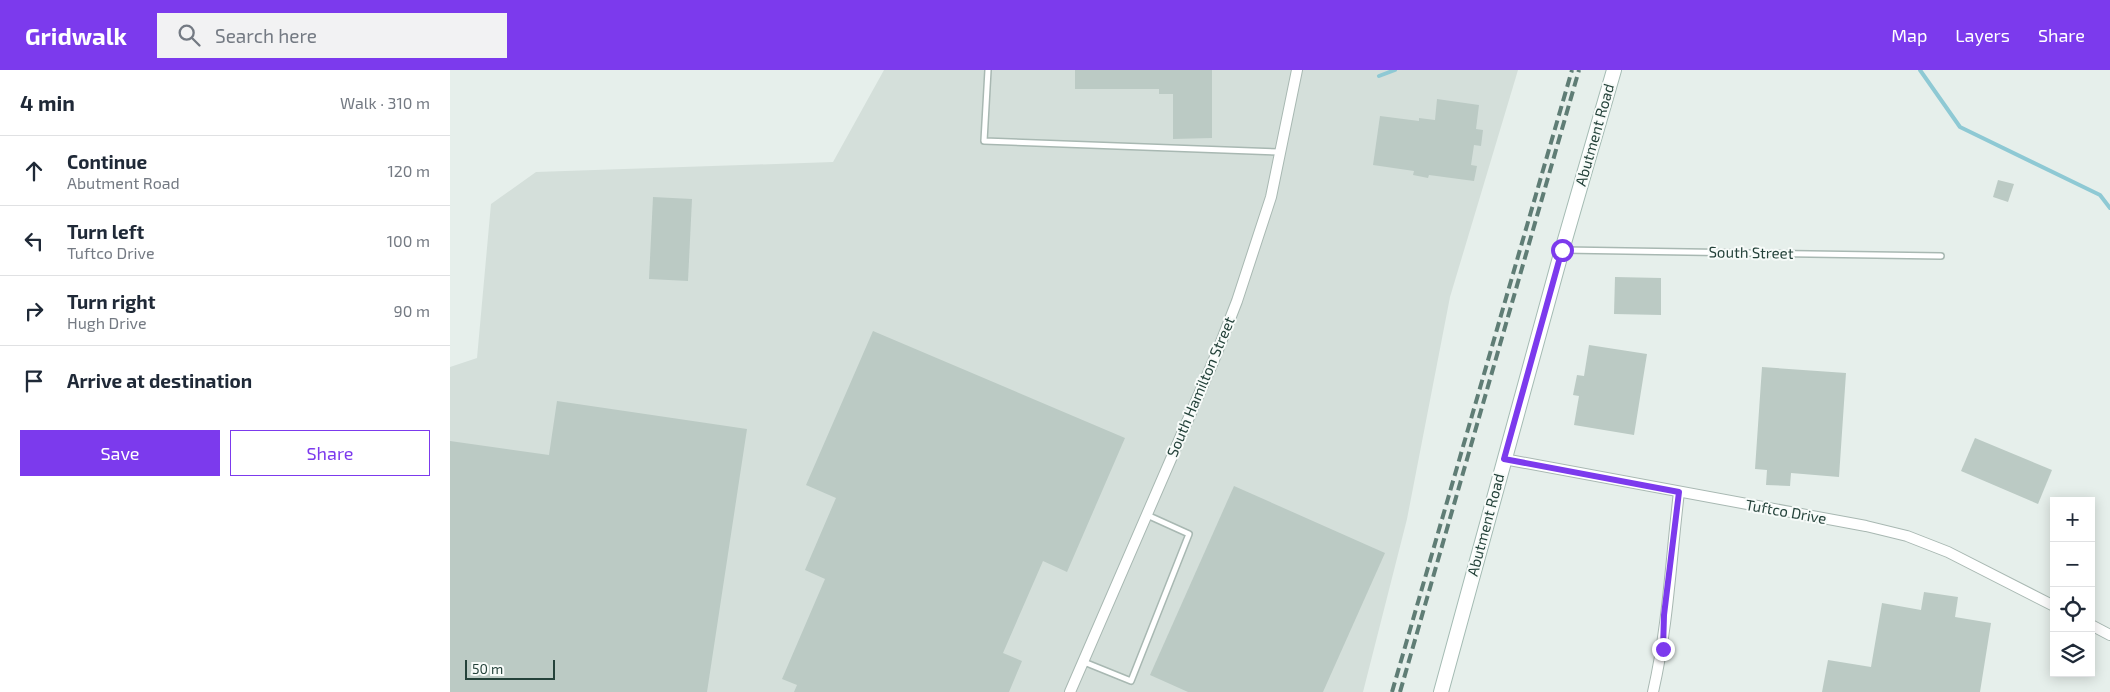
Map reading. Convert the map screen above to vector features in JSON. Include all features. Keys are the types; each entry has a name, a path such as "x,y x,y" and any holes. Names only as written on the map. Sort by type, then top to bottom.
{"main road":[{"name":"Abutment Road","path":"1441,692 1562,250 1614,70"}],"street":[{"name":"South Hamilton Street","path":"1070,692 1216,355 1237,301 1271,197 1296,70"},
{"name":"Tuftco Drive","path":"1504,459 1856,524 1907,536 1948,552 2050,604"},
{"path":"1653,692 1663,649 1664,615 1679,492"},
{"path":"2095,627 2110,635"}],"lane":[{"path":"988,70 984,141 1280,152"},
{"name":"South Street","path":"1562,250 1941,256"},
{"path":"1083,662 1132,681 1189,534 1147,515"}],"shaded area":[{"path":"884,70 1518,70 1450,297 1407,519 1363,692 450,692 450,367 477,358 491,204 536,172 833,162"}],"building":[{"path":"1075,70 1212,70 1212,138 1173,139 1173,94 1159,94 1159,89 1075,89"},
{"path":"1437,99 1479,105 1476,129 1483,130 1481,146 1474,145 1471,165 1477,166 1474,181 1429,175 1428,178 1413,175 1414,171 1373,165 1380,116 1419,121 1419,118 1435,120"},
{"path":"1998,180 2014,184 2008,202 1993,197"},
{"path":"653,197 692,199 688,281 649,279"},
{"path":"1615,277 1661,278 1661,315 1614,314"},
{"path":"873,331 1125,438 1067,572 1043,561 1003,653 1022,661 1009,692 794,692 797,685 782,679 825,579 805,570 836,498 806,485"},
{"path":"1589,345 1647,354 1634,435 1574,425 1579,396 1573,395 1577,375 1584,376"},
{"path":"1762,367 1846,373 1839,477 1791,473 1790,486 1766,485 1767,470 1755,469"},
{"path":"557,401 747,429 707,692 450,692 450,441 549,455"},
{"path":"1975,438 2052,470 2038,504 1961,471"},
{"path":"1234,486 1385,553 1323,692 1188,692 1150,675"},
{"path":"1924,592 1958,597 1955,617 1991,623 1980,692 1822,692 1828,660 1871,667 1882,603 1921,610"}],"waterway":[{"path":"1379,76 1395,70"},
{"path":"1920,70 1960,127 2100,195 2110,208"}],"railway":[{"path":"1392,692 1572,70"},
{"path":"1400,692 1579,70"}],"route":[{"path":"1562,250 1504,459 1679,492 1664,615 1663,649"}]}
